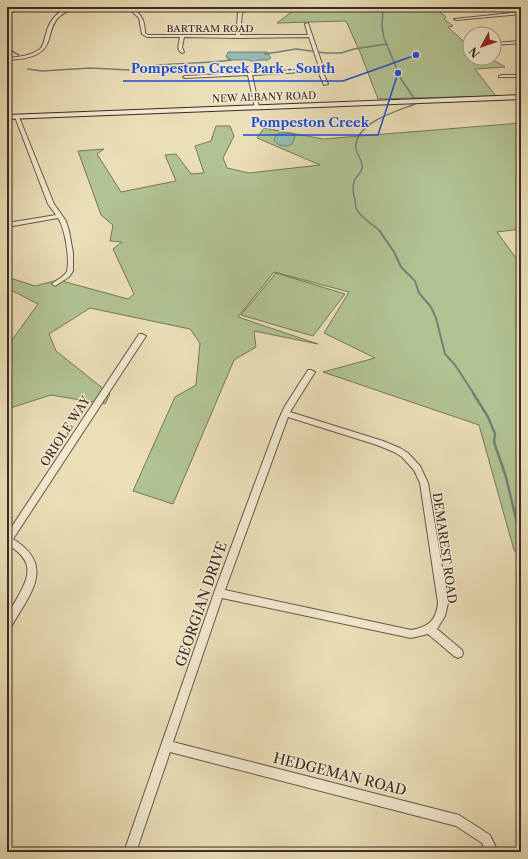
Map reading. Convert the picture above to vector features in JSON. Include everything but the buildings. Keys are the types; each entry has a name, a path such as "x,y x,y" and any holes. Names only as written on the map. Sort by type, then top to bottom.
{"main road":[{"name":"NEW ALBANY ROAD","path":"7,118 521,97"}],"street":[{"path":"7,59 28,56 41,50 46,43 53,21 66,10 73,7"},
{"name":"BARTRAM ROAD","path":"129,7 144,21 143,32 145,35 182,37 311,36"},
{"path":"238,37 238,17 241,12 249,7"},
{"path":"456,19 521,13"},
{"path":"307,24 320,70 326,84"},
{"path":"182,37 180,47 182,52"},
{"path":"502,43 521,42"},
{"path":"185,77 320,70"},
{"path":"250,74 257,107"},
{"path":"501,76 521,76"},
{"path":"17,117 51,204 66,231 70,267 67,276 55,284"},
{"path":"7,225 59,216"},
{"name":"ORIOLE WAY","path":"8,540 142,336"},
{"name":"GEORGIAN DRIVE","path":"130,852 219,593 286,414 311,372"},
{"name":"DEMAREST ROAD","path":"286,414 380,443 405,455 417,468 424,483 443,603 438,621 430,629"},
{"path":"7,624 32,575 32,566 28,557 21,549 8,540"},
{"path":"219,593 411,634 420,633 430,629 458,653"},
{"name":"HEDGEMAN ROAD","path":"167,746 459,820 486,839 492,852"}],"green space":[{"path":"298,7 434,7 446,17 444,19 453,26 448,27 462,40 462,66 502,65 505,67 475,69 496,96 378,99 346,21 277,23"},
{"path":"521,123 521,229 497,232 521,265 521,559 514,550 479,425 323,372 375,358 324,333 349,292 274,272 238,317 318,344 254,331 256,347 234,360 173,504 133,491 175,397 196,385 200,343 190,329 90,308 49,334 56,351 110,394 105,404 51,395 7,409 7,347 38,304 7,288 7,277 35,286 58,280 128,299 134,294 113,249 122,242 110,241 113,225 101,215 78,151 104,149 97,154 121,192 176,181 165,155 176,154 191,174 204,173 195,146 211,141 216,126 230,126 234,136 223,158 227,168 249,173 320,165 257,138 264,128 323,139"},
{"path":"276,273 345,294 313,336 241,315"}],"water":[{"path":"228,52 267,52 271,58 268,60 258,60 255,62 248,60 227,60 230,59 226,57"},
{"path":"280,133 287,133 295,136 292,144 285,146 276,142 274,140 276,135"}],"waterway":[{"path":"383,7 382,27 387,44"},
{"path":"265,54 296,49 326,53 341,53 354,49 387,44"},
{"path":"379,230 364,218 356,208 353,186 362,166 356,149 357,140 361,132 378,119 415,104 414,98 401,79 387,44"},
{"path":"7,48 19,55"},
{"path":"133,70 157,65 231,60"},
{"path":"28,69 42,71 91,68 129,70"},
{"path":"379,230 394,252 401,267 415,281 419,293 431,307 436,318 445,354 455,365 474,394"},
{"path":"473,393 488,417 495,434 494,442 506,477 517,523 517,536 521,545"}],"place":[{"name":"Pompeston Creek Park - South","path":"416,55"},
{"name":"Pompeston Creek","path":"398,73"}]}
